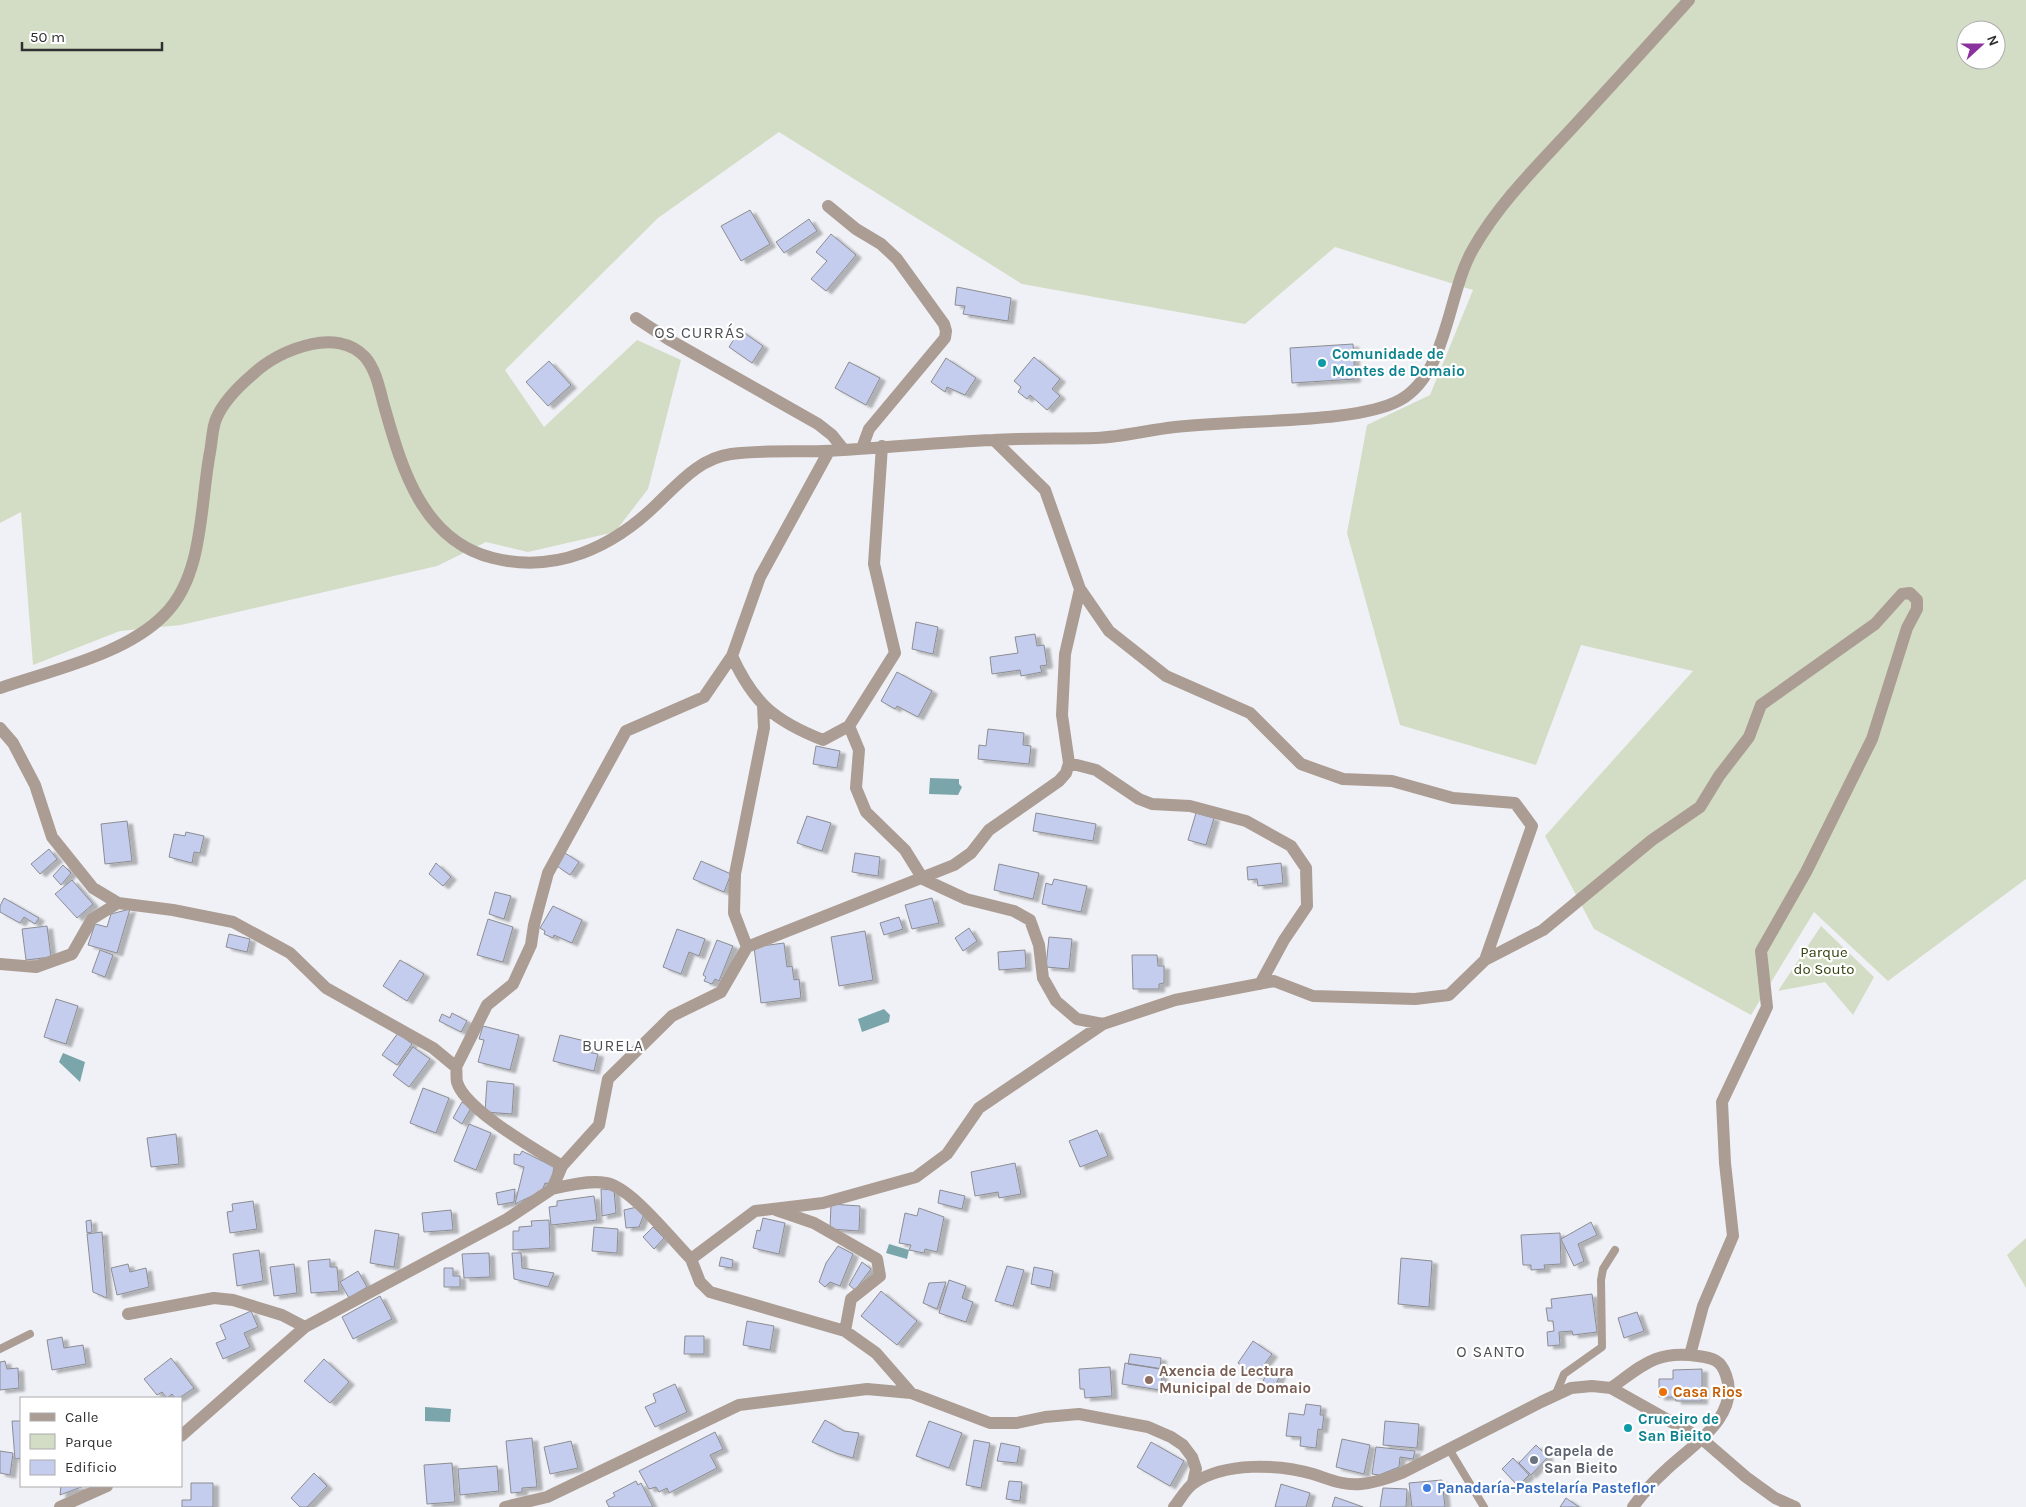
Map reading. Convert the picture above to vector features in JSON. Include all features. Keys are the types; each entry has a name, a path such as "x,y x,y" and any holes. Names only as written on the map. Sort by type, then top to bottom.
{"street":[{"path":"0,688 113,649 144,632 167,613 182,590 193,566 204,479 216,420 239,386 260,368 302,346 322,342 341,343 356,349 366,358 375,374 400,463 416,497 434,522 458,543 476,553 496,559 541,562 566,560 610,542 640,521 691,472 727,454 829,451 994,440 1103,438 1175,427 1353,414 1398,401 1414,390 1432,365 1466,263 1475,244 1498,212 1530,174 1690,0"},
{"path":"828,206 856,229 881,244 897,259 944,324 946,332 945,338 869,429 862,448"},
{"path":"636,318 668,339 818,424 832,435 844,450"},
{"path":"994,440 1045,490 1080,589 1109,631 1166,676 1250,713 1301,764 1343,779 1392,781 1453,798 1515,803 1532,826 1485,960"},
{"path":"732,656 745,684 763,705 770,712 801,731 823,740 849,726 894,653 874,564 882,446"},
{"path":"562,1166 492,1120 473,1105 458,1083 456,1067 487,1005 513,984 531,945 534,925 548,873 626,731 704,697 732,656 760,577 829,451"},
{"path":"552,1189 562,1166 599,1125 608,1079 672,1016 721,992 748,948 954,865 971,853 989,830 1059,781 1066,774 1069,763 1062,715 1065,654 1080,589"},
{"path":"691,1260 755,1211 823,1203 916,1177 947,1154 978,1108 1103,1024 1175,1000 1274,981 1313,996 1415,999 1449,995 1485,960 1543,930 1652,840 1700,807 1719,776 1749,737 1761,705 1875,624 1902,594 1910,593 1917,600 1917,609 1907,628 1872,739 1806,872 1761,951 1767,1008 1722,1102 1725,1163 1733,1236 1703,1306 1694,1355"},
{"path":"748,948 734,913 735,874 764,728 763,705"},
{"path":"849,726 860,750 856,788 866,812 905,850 922,879 966,899 1014,911 1030,920 1039,945 1042,978 1056,1001 1076,1019 1103,1024"},
{"path":"0,728 12,743 35,785 52,837 93,888 118,903 173,910 233,922 290,953 326,988 433,1048 456,1067"},
{"path":"1069,763 1096,770 1139,799 1152,804 1190,806 1246,821 1291,846 1306,868 1307,906 1284,940 1260,984"},
{"path":"0,964 36,967 72,954 92,919 118,903"},
{"path":"182,1435 305,1327 507,1219 552,1189 567,1185 606,1183 630,1194 691,1260 700,1282 710,1292 845,1331 876,1354 911,1393"},
{"path":"773,1209 814,1223 878,1259 880,1276 851,1298 845,1331"},
{"path":"128,1314 214,1298 233,1300 282,1315 305,1327"},
{"path":"1612,1388 1648,1360 1663,1355 1694,1355 1715,1359 1722,1366 1727,1378 1728,1394 1722,1414 1714,1428 1699,1437 1633,1507"},
{"path":"1193,1483 1213,1475 1252,1466 1313,1474 1333,1482 1360,1485 1402,1473 1571,1388 1592,1386 1612,1388 1699,1437 1768,1493 1795,1507"},
{"path":"505,1507 547,1497 739,1405 866,1389 911,1393 990,1423 1017,1423 1045,1417 1079,1414 1148,1427 1171,1437 1188,1451 1196,1469 1193,1483 1174,1507"},
{"path":"60,1507 105,1487"}],"lane":[{"path":"1554,1396 1564,1374 1602,1347 1601,1280 1603,1268 1615,1250"},
{"path":"0,1349 30,1334"},
{"path":"1449,1449 1484,1507"}],"green space":[{"path":"0,0 2026,0 2026,879 1888,981 1814,912 1751,1015 1594,929 1545,836 1693,671 1581,645 1536,765 1400,725 1347,533 1367,425 1430,395 1473,290 1335,247 1245,324 1022,284 779,132 658,218 505,370 544,427 637,340 681,360 648,489 615,532 528,552 486,542 437,566 181,625 120,631 33,665 21,512 0,523"},
{"name":"Parque do Souto","path":"1821,926 1874,977 1853,1015 1825,982 1778,991"},
{"path":"2026,1238 2026,1288 2007,1255"}],"water":[{"path":"930,778 959,779 959,784 962,787 958,795 929,794"},
{"path":"884,1009 890,1015 889,1022 862,1032 858,1019"},
{"path":"63,1053 85,1062 80,1082 59,1062"},
{"path":"889,1244 909,1250 907,1259 886,1253"},
{"path":"425,1407 451,1409 450,1422 425,1421"}],"building":[{"path":"750,210 770,244 741,261 721,226"},
{"path":"809,219 817,231 784,253 776,242"},
{"path":"831,234 856,255 826,291 811,279 827,261 816,252"},
{"path":"957,287 1011,298 1008,321 963,314 965,306 955,305"},
{"path":"740,330 763,346 752,363 729,347"},
{"name":"Comunidade de Montes de Domaio","path":"1353,344 1355,379 1292,383 1290,348"},
{"path":"1034,357 1060,379 1052,389 1060,396 1047,410 1030,395 1027,399 1018,392 1021,387 1014,381"},
{"path":"946,358 976,378 965,395 947,387 945,392 931,382"},
{"path":"549,361 571,385 548,406 526,382"},
{"path":"849,362 880,378 866,405 835,388"},
{"path":"916,622 938,627 933,654 912,649"},
{"path":"1035,634 1037,646 1044,645 1047,665 1040,666 1042,672 1021,676 1020,670 992,674 990,657 1018,653 1015,637"},
{"path":"897,672 932,691 918,717 897,706 895,709 881,701"},
{"path":"988,729 1024,733 1023,745 1031,746 1029,764 978,759 979,745 986,746"},
{"path":"816,746 840,751 837,768 813,764"},
{"path":"1036,813 1096,824 1093,841 1033,831"},
{"path":"1196,813 1214,818 1206,845 1188,840"},
{"path":"807,816 831,823 822,851 797,843"},
{"path":"127,821 132,861 105,864 101,824"},
{"path":"186,832 204,836 200,853 194,852 192,863 169,857 174,834 185,836"},
{"path":"49,849 57,859 40,874 31,864"},
{"path":"565,853 579,862 570,875 557,866"},
{"path":"855,853 880,857 878,876 852,872"},
{"path":"701,861 731,874 724,892 693,879"},
{"path":"436,863 451,877 443,886 429,874"},
{"path":"1281,863 1283,883 1258,886 1257,879 1248,880 1247,867"},
{"path":"999,864 1039,873 1033,899 994,890"},
{"path":"63,865 71,873 61,885 53,876"},
{"path":"1054,879 1087,886 1081,912 1042,904 1046,883 1052,885"},
{"path":"72,880 93,904 77,918 55,894"},
{"path":"495,892 511,896 504,919 489,914"},
{"path":"4,898 39,918 35,924 24,917 20,923 0,912 0,906"},
{"path":"932,898 939,923 912,929 905,905"},
{"path":"553,906 582,920 572,943 554,935 553,938 544,934 545,931 540,928"},
{"path":"130,909 117,953 88,945 95,924 107,927 111,914"},
{"path":"899,917 903,929 884,935 880,923"},
{"path":"488,919 513,927 503,962 477,955"},
{"path":"47,926 51,957 26,960 22,929"},
{"path":"969,928 977,941 963,951 955,938"},
{"path":"677,929 705,939 699,956 689,952 681,974 663,967"},
{"path":"865,931 873,980 839,986 831,937"},
{"path":"229,934 250,939 247,952 226,947"},
{"path":"1049,937 1072,939 1069,969 1046,967"},
{"path":"717,940 733,946 719,981 715,979 712,984 704,981 706,977 703,975"},
{"path":"784,943 787,967 792,966 794,980 799,979 801,998 761,1003 754,947"},
{"path":"100,950 113,955 105,977 92,972"},
{"path":"1025,950 1026,968 999,970 998,952"},
{"path":"1132,955 1157,955 1158,966 1164,966 1164,983 1159,984 1159,989 1133,989"},
{"path":"400,960 424,974 407,1001 383,986"},
{"path":"56,999 78,1006 66,1044 44,1037"},
{"path":"452,1013 467,1021 461,1032 439,1021 442,1014 450,1018"},
{"path":"483,1026 519,1035 510,1070 478,1062 484,1040 479,1039"},
{"path":"398,1033 412,1044 397,1065 382,1055"},
{"path":"560,1035 589,1042 587,1052 598,1054 594,1071 553,1061"},
{"path":"413,1047 430,1059 409,1087 393,1075"},
{"path":"487,1081 514,1084 512,1114 485,1112"},
{"path":"423,1088 449,1098 436,1133 410,1123"},
{"path":"462,1102 471,1108 462,1124 453,1118"},
{"path":"469,1124 491,1133 476,1170 454,1161"},
{"path":"1097,1130 1108,1156 1080,1167 1069,1141"},
{"path":"176,1134 179,1164 151,1167 147,1138"},
{"path":"522,1151 554,1167 551,1184 545,1183 542,1191 515,1204 524,1167 514,1164 514,1154 520,1155"},
{"path":"1015,1163 1021,1194 999,1198 998,1192 975,1196 971,1172"},
{"path":"515,1189 514,1202 498,1205 496,1193"},
{"path":"601,1189 614,1190 616,1213 602,1216"},
{"path":"940,1190 965,1196 962,1209 938,1203"},
{"path":"594,1196 597,1220 551,1225 549,1207 557,1206 557,1201"},
{"path":"253,1201 257,1229 230,1233 227,1212 233,1211 232,1204"},
{"path":"831,1204 860,1206 859,1231 830,1229"},
{"path":"637,1207 644,1214 639,1227 626,1228 624,1210"},
{"path":"919,1208 944,1217 937,1252 925,1249 924,1253 909,1250 911,1245 899,1243 905,1213 917,1216"},
{"path":"451,1210 453,1230 424,1232 422,1213"},
{"path":"763,1218 785,1223 779,1254 753,1248 757,1230 760,1231"},
{"path":"91,1220 92,1232 87,1233 86,1221"},
{"path":"549,1220 550,1248 513,1250 513,1231 519,1231 519,1227 532,1226 531,1221"},
{"path":"1591,1222 1597,1235 1578,1244 1584,1261 1574,1266 1561,1239"},
{"path":"594,1227 618,1229 617,1253 592,1251"},
{"path":"653,1227 664,1238 654,1249 643,1237"},
{"path":"375,1230 399,1234 394,1267 370,1263"},
{"path":"102,1232 107,1298 93,1292 87,1234"},
{"path":"1560,1233 1561,1264 1544,1265 1545,1269 1531,1270 1531,1265 1523,1265 1521,1235"},
{"path":"838,1246 853,1254 840,1286 830,1282 825,1287 819,1282 826,1263"},
{"path":"259,1250 263,1281 237,1286 233,1254"},
{"path":"489,1253 490,1277 464,1278 462,1254"},
{"path":"512,1253 521,1253 522,1268 554,1273 548,1287 514,1279"},
{"path":"721,1257 733,1260 732,1268 719,1266"},
{"path":"1401,1258 1432,1261 1429,1307 1398,1304"},
{"path":"330,1259 330,1267 337,1267 339,1291 311,1293 308,1261"},
{"path":"862,1262 871,1269 855,1290 849,1285"},
{"path":"128,1264 130,1272 146,1268 149,1287 117,1295 111,1268"},
{"path":"294,1264 297,1293 274,1296 270,1267"},
{"path":"1007,1266 1024,1270 1013,1306 995,1301"},
{"path":"1034,1267 1053,1271 1050,1288 1031,1284"},
{"path":"444,1268 453,1268 453,1276 460,1276 460,1287 444,1287"},
{"path":"358,1271 367,1287 349,1298 340,1282"},
{"path":"949,1280 966,1286 962,1298 973,1302 966,1322 939,1313"},
{"path":"946,1282 937,1309 923,1303 929,1283"},
{"path":"881,1291 917,1321 897,1345 861,1316"},
{"path":"1592,1294 1597,1332 1573,1335 1572,1331 1559,1332 1560,1345 1548,1346 1547,1332 1554,1331 1553,1321 1548,1321 1546,1308 1552,1308 1551,1299"},
{"path":"380,1296 392,1319 353,1339 342,1317"},
{"path":"251,1311 258,1327 244,1333 250,1347 223,1359 216,1343 226,1339 220,1325"},
{"path":"1637,1312 1644,1331 1624,1338 1618,1318"},
{"path":"747,1321 774,1326 770,1350 743,1345"},
{"path":"685,1336 704,1336 704,1354 684,1354"},
{"path":"62,1337 64,1348 83,1345 86,1364 52,1370 47,1340"},
{"path":"1253,1341 1272,1354 1256,1376 1238,1363"},
{"path":"1130,1354 1161,1358 1160,1369 1128,1364"},
{"path":"171,1358 194,1388 180,1397 174,1397 172,1394 166,1397 162,1392 157,1395 144,1379"},
{"path":"324,1359 349,1382 330,1403 304,1381"},
{"path":"5,1361 7,1369 18,1368 19,1388 0,1390 0,1362"},
{"path":"1125,1363 1163,1369 1160,1390 1122,1384"},
{"path":"1110,1367 1112,1396 1085,1398 1084,1389 1080,1389 1079,1369"},
{"path":"1269,1369 1280,1375 1273,1391 1261,1385"},
{"path":"1702,1369 1702,1401 1676,1401 1675,1397 1659,1397 1659,1379 1673,1379 1673,1370"},
{"path":"675,1384 687,1412 655,1427 645,1407 656,1402 653,1394"},
{"path":"1306,1404 1321,1406 1320,1415 1324,1415 1322,1430 1318,1429 1316,1448 1300,1446 1301,1437 1286,1436 1289,1413 1304,1415"},
{"path":"825,1420 844,1431 859,1433 853,1458 836,1453 812,1442"},
{"path":"12,1421 20,1421 20,1458 15,1459"},
{"path":"929,1421 962,1433 949,1468 916,1456"},
{"path":"1385,1421 1419,1424 1417,1448 1383,1445"},
{"path":"715,1432 723,1449 710,1455 717,1468 669,1493 667,1488 659,1492 656,1487 649,1489 639,1471"},
{"path":"532,1438 537,1487 522,1488 522,1492 511,1493 506,1441"},
{"path":"1342,1439 1370,1445 1364,1474 1336,1467"},
{"path":"974,1440 990,1443 981,1488 966,1485"},
{"path":"571,1441 578,1468 550,1474 544,1447"},
{"path":"1151,1442 1184,1461 1170,1486 1137,1467"},
{"path":"1001,1443 1020,1447 1017,1463 997,1461"},
{"name":"Capela de San Bieito","path":"1536,1445 1548,1457 1531,1475 1519,1463"},
{"path":"1376,1447 1415,1451 1413,1459 1400,1457 1399,1467 1379,1475 1372,1474"},
{"path":"0,1451 13,1453 10,1475 0,1473"},
{"path":"1513,1458 1529,1475 1518,1486 1502,1469"},
{"path":"452,1463 455,1502 427,1504 424,1465"},
{"path":"497,1466 499,1491 460,1495 458,1469"},
{"path":"314,1473 327,1486 307,1507 300,1507 291,1498"},
{"path":"1442,1480 1445,1507 1412,1507 1409,1483"},
{"path":"636,1481 638,1485 641,1483 653,1507 609,1507 606,1501 615,1496 613,1493"},
{"path":"1009,1481 1022,1482 1020,1501 1006,1499"},
{"path":"191,1483 213,1483 213,1507 182,1507 182,1500 191,1500"},
{"path":"1281,1484 1310,1493 1306,1507 1275,1507"},
{"path":"61,1487 81,1487 60,1495"},
{"path":"1383,1488 1407,1489 1406,1507 1380,1507"},
{"path":"1335,1497 1363,1507 1332,1507"},
{"path":"1566,1498 1579,1507 1560,1507"}],"place":[{"name":"Comunidade de Montes de Domaio","path":"1322,363"},
{"name":"Axencia de Lectura Municipal de Domaio","path":"1149,1380"},
{"name":"Casa Rios","path":"1663,1392"},
{"name":"Cruceiro de San Bieito","path":"1628,1428"},
{"name":"Capela de San Bieito","path":"1534,1460"},
{"name":"Panadaría-Pastelaría Pasteflor","path":"1427,1488"}],"district":[{"name":"OS CURRÁS","path":"700,332"},
{"name":"BURELA","path":"613,1045"},
{"name":"O SANTO","path":"1491,1351"}]}
